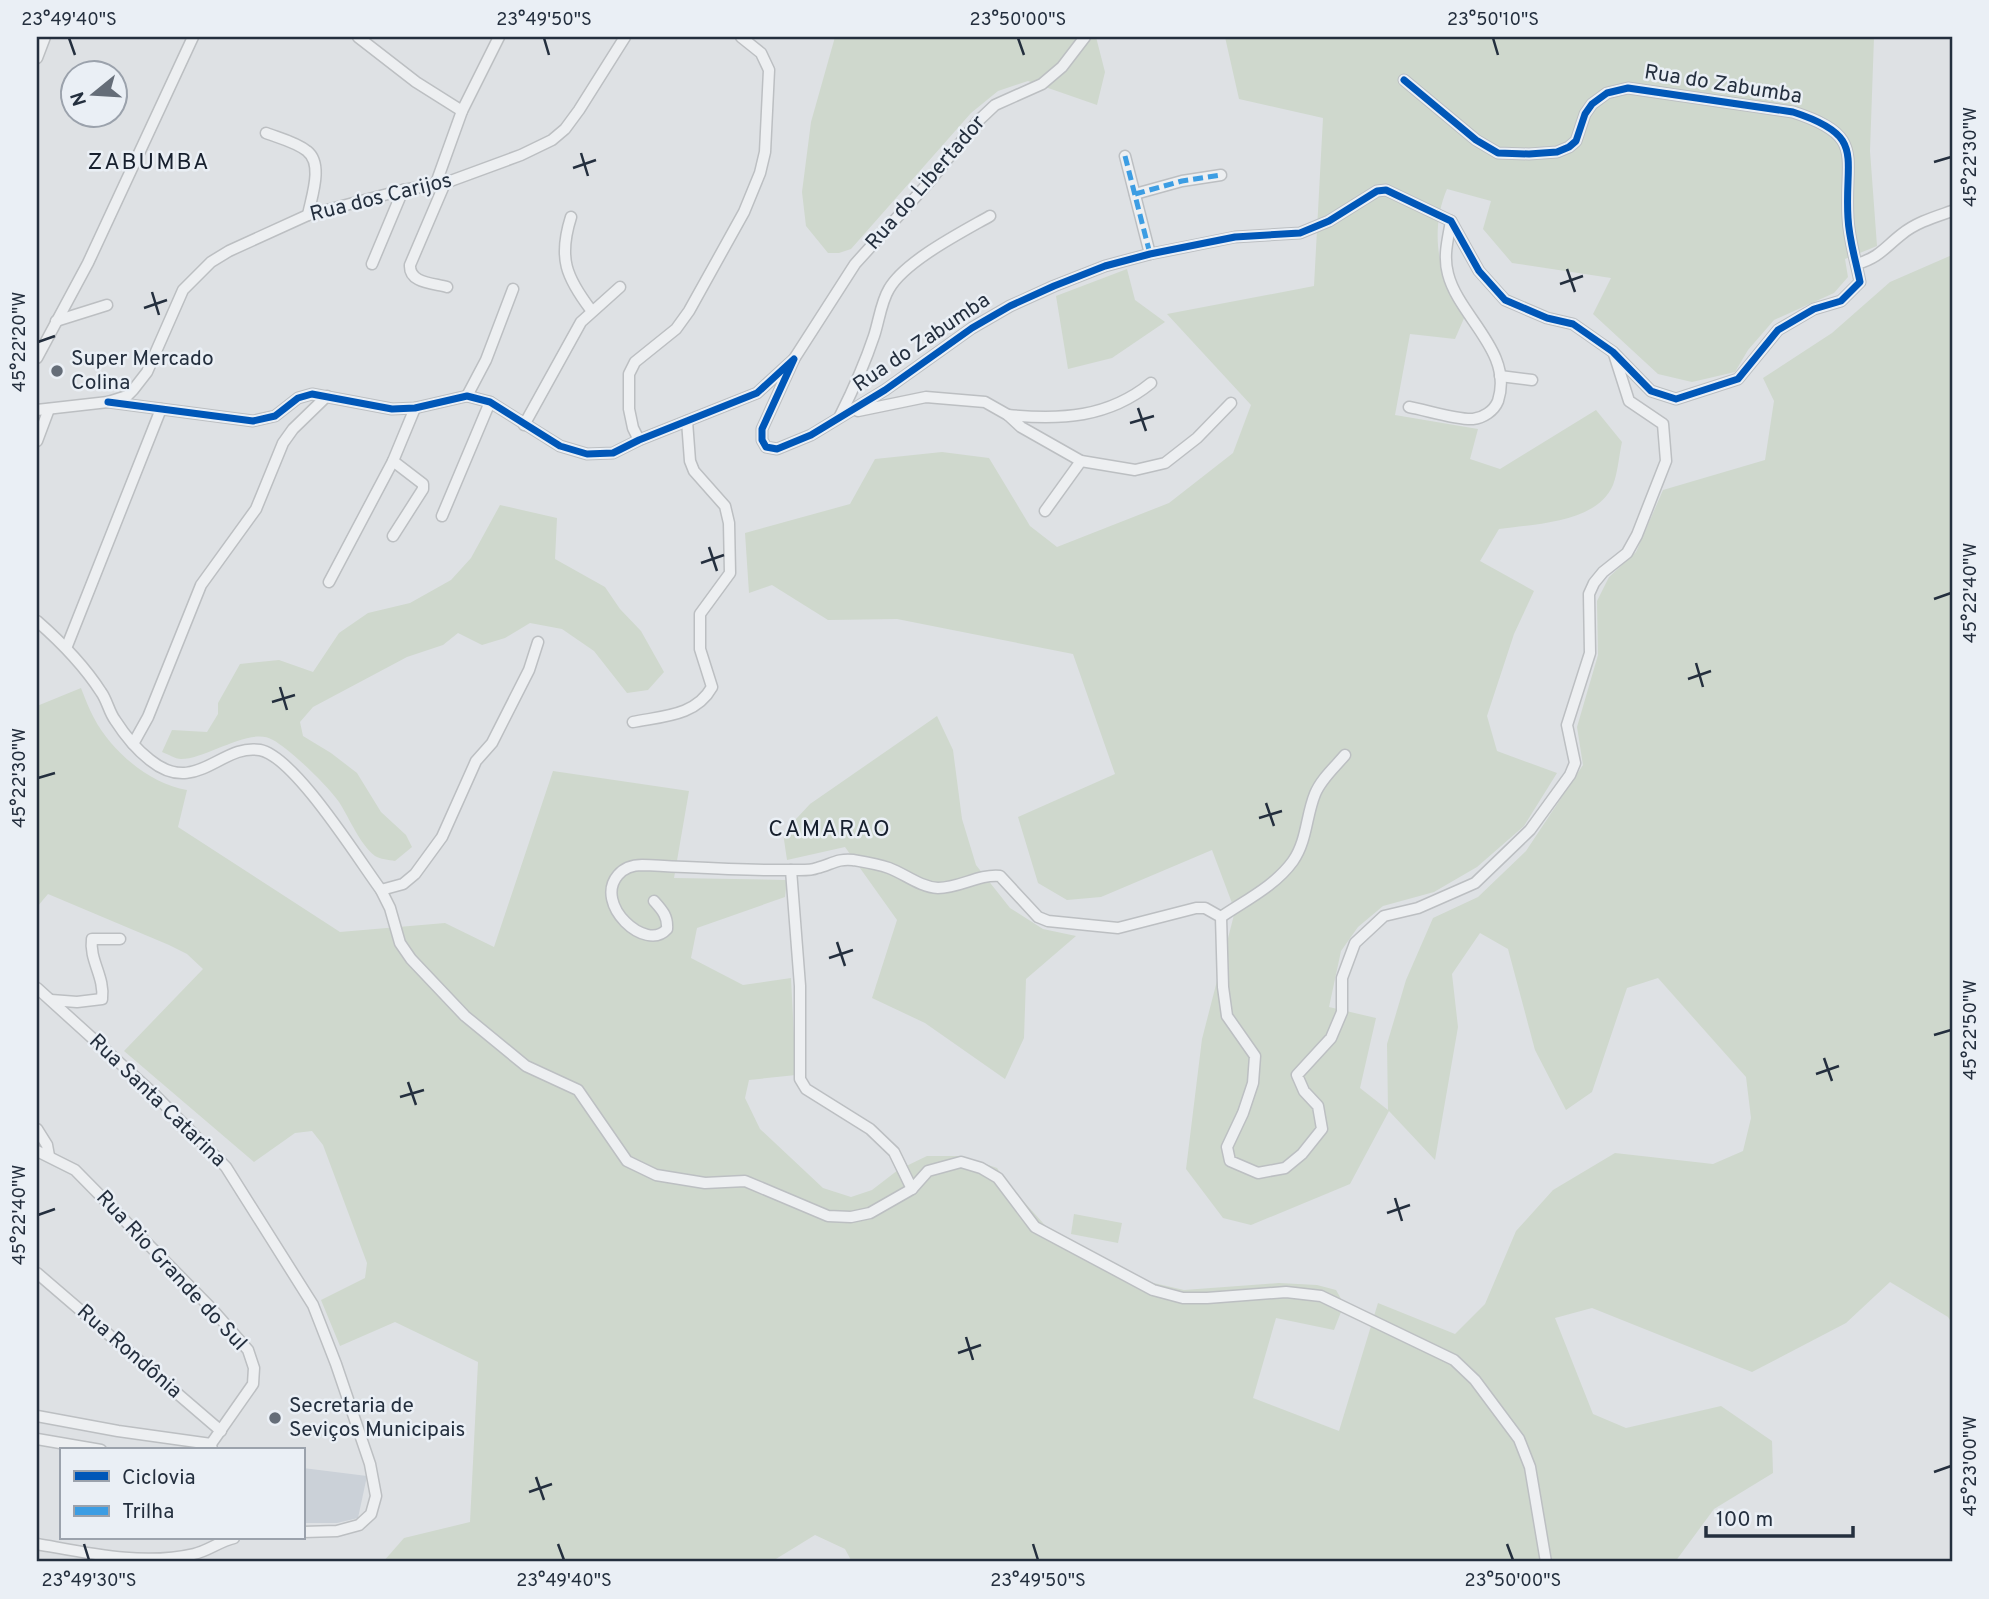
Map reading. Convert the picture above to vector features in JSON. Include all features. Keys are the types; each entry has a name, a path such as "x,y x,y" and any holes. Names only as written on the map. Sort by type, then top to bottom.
{"street":[{"path":"37,58 45,37"},
{"path":"37,358 88,263 193,37"},
{"path":"358,37 416,82 462,111"},
{"path":"447,287 412,276 410,265 440,185 462,111 499,37"},
{"name":"Rua dos Carijos","path":"43,409 108,402 127,396 147,372 183,290 211,262 229,251 308,215 403,190 440,185 521,155 552,140 565,129 592,91 625,37"},
{"path":"639,440 629,409 629,374 635,362 676,329 689,311 744,212 760,173 765,152 769,70 761,53 741,37"},
{"name":"Rua do Libertador","path":"794,359 855,264 930,181 977,122 996,104 1042,83 1062,67 1085,37"},
{"name":"Rua do Zabumba","path":"794,359 762,429 762,440 766,447 777,449 794,443 885,390 972,328 1010,306 1105,266 1235,237 1300,233 1329,221 1377,191 1386,190 1451,221 1479,271 1505,300 1547,318 1573,324 1613,352 1651,391 1676,399 1738,379 1778,330 1814,309 1841,301 1860,282 1848,217 1848,153 1834,129 1817,119 1794,112 1628,88 1607,93 1592,104 1585,114 1576,141 1569,147 1557,152 1498,153 1476,140 1404,79"},
{"path":"266,133 306,149 312,155 315,174 308,215"},
{"path":"1125,156 1150,254"},
{"path":"1135,194 1182,181 1221,175"},
{"path":"372,264 403,190"},
{"path":"1857,264 1881,255 1902,234 1918,223 1952,211"},
{"path":"845,414 888,290 900,275 920,260 952,237 990,216"},
{"path":"572,217 566,233 566,264 574,288 592,310"},
{"path":"1409,407 1474,419 1494,409 1500,391 1500,376 1487,340 1456,297 1448,274 1445,256 1451,221"},
{"path":"524,425 572,336 592,310 620,287"},
{"path":"467,396 486,360 513,289"},
{"path":"56,321 107,305"},
{"path":"1221,917 1223,987 1227,1016 1255,1056 1253,1083 1227,1147 1230,1161 1258,1173 1285,1168 1302,1154 1322,1129 1318,1106 1304,1091 1297,1075 1331,1038 1342,1012 1342,978 1355,943 1384,916 1418,908 1475,883 1530,830 1570,775 1575,763 1567,725 1590,653 1589,594 1603,572 1627,553 1666,461 1663,424 1629,401 1613,352"},
{"path":"108,402 253,421 275,416 304,396 312,394 392,409 415,408 467,396 490,402 560,446 587,454 613,453 757,393 794,359"},
{"path":"1500,376 1532,380"},
{"path":"1008,415 1037,418 1099,412 1133,397 1151,383"},
{"path":"133,744 148,718 201,585 256,509 283,443 293,429 327,396"},
{"path":"845,414 926,397 985,402 1008,415 1021,427 1081,461 1135,470 1165,463 1197,438 1231,402"},
{"path":"442,516 490,402"},
{"path":"329,582 393,461 415,408"},
{"path":"37,441 43,409"},
{"path":"67,646 161,409"},
{"path":"633,722 691,710 706,698 712,687 700,649 700,614 730,573 729,523 725,506 694,471 690,460 687,421"},
{"path":"393,461 424,484 393,536"},
{"path":"1045,511 1081,461"},
{"path":"37,621 67,646 102,693 114,719 150,761 167,770 187,773 200,771 242,752 260,750 288,767 306,786 381,890 390,908 400,943 411,959 466,1016 526,1066 578,1090 627,1161 656,1175 705,1183 745,1181 828,1216 851,1217 870,1213 912,1189 928,1171 961,1163 981,1168 998,1178 1035,1227 1153,1290 1183,1298 1286,1292 1321,1296 1454,1360 1475,1380 1519,1439 1530,1467 1546,1562"},
{"path":"381,890 403,884 415,874 442,837 476,761 492,743 529,670 538,642"},
{"path":"1221,917 1275,881 1294,860 1305,835 1314,797 1320,785 1345,755"},
{"path":"654,901 667,919 667,929 660,934 646,934 627,924 620,915 612,900 611,885 622,871 638,865 792,870 817,869 834,861 850,860 888,867 925,886 937,888 951,887 979,877 1000,877 1038,917 1048,922 1118,928 1196,908 1205,908 1221,917"},
{"path":"792,870 800,986 800,1079 806,1089 870,1129 894,1152 912,1189"},
{"path":"51,1000 77,1002 102,999 100,973 90,950 92,939 120,939"},
{"name":"Rua Santa Catarina","path":"37,988 154,1094 226,1167 313,1305 370,1464 376,1496 371,1514 359,1525 337,1531 304,1532"},
{"path":"37,1129 50,1156"},
{"name":"Rua Rio Grande do Sul","path":"37,1151 75,1170 212,1309 248,1350 254,1368 253,1384 212,1447"},
{"name":"Rua Rondônia","path":"37,1273 221,1431"},
{"path":"37,1416 188,1446 212,1447"},
{"path":"37,1439 89,1448"},
{"path":"37,1544 100,1555 145,1559 195,1554 226,1540"}],"shaded area":[{"path":"835,37 1096,37 1105,72 1097,105 1028,81 998,91 971,113 851,249 828,253 806,226 802,192 811,122"},
{"path":"1225,37 1874,37 1870,151 1877,246 1845,259 1848,277 1834,293 1774,320 1748,350 1735,372 1692,382 1658,374 1593,314 1611,278 1512,263 1483,229 1491,201 1447,189 1438,222 1439,255 1448,287 1465,316 1455,339 1410,334 1395,415 1478,429 1470,459 1500,469 1596,410 1622,442 1615,480 1605,498 1579,514 1563,519 1499,529 1480,561 1534,591 1514,634 1487,716 1497,751 1557,773 1524,826 1477,867 1434,892 1383,906 1358,927 1341,951 1329,1007 1376,1018 1360,1088 1388,1110 1387,1044 1406,980 1433,918 1478,897 1526,851 1583,765 1577,727 1598,655 1597,601 1609,577 1636,552 1663,490 1765,460 1774,401 1763,378 1832,333 1890,282 1952,255 1952,1323 1948,1317 1890,1282 1846,1323 1752,1372 1592,1308 1555,1318 1593,1414 1626,1428 1721,1406 1772,1441 1773,1473 1714,1509 1675,1562 852,1562 845,1549 815,1535 771,1562 383,1562 404,1538 470,1522 478,1362 395,1322 340,1346 321,1300 365,1278 367,1263 323,1145 312,1131 295,1133 254,1162 124,1051 203,969 187,954 169,945 48,894 37,907 37,706 81,688 101,730 121,754 159,781 187,790 178,827 340,932 445,923 494,947 553,771 689,791 674,878 787,880 785,897 697,928 691,958 743,985 791,978 796,1075 749,1080 745,1098 760,1129 823,1188 851,1197 872,1190 898,1170 927,1156 962,1156 997,1168 1051,1232 1149,1282 1184,1290 1279,1283 1317,1285 1336,1290 1344,1304 1334,1330 1276,1318 1253,1398 1339,1431 1378,1303 1455,1334 1485,1304 1516,1231 1553,1190 1615,1153 1713,1164 1743,1151 1751,1118 1746,1077 1658,978 1627,988 1592,1092 1566,1110 1535,1050 1508,949 1480,933 1452,974 1458,1027 1435,1160 1389,1111 1350,1184 1251,1225 1223,1218 1186,1169 1202,1039 1235,911 1212,850 1101,897 1067,900 1038,883 1018,817 1115,774 1073,654 897,619 828,620 772,585 749,593 745,533 850,504 875,459 942,452 989,458 1030,526 1057,547 1169,503 1233,453 1251,405 1167,314 1314,286 1323,118 1239,99"},
{"path":"1127,269 1135,300 1165,322 1112,358 1068,369 1056,296"},
{"path":"500,505 557,518 555,559 605,587 620,609 641,631 664,672 648,690 627,693 594,651 562,629 530,623 505,638 482,645 458,633 443,645 407,657 313,707 300,722 303,736 357,773 381,812 406,835 412,847 395,861 377,857 369,851 333,795 299,760 273,740 253,737 191,758 181,759 162,752 172,730 207,732 218,714 218,703 240,664 279,660 313,672 339,633 368,613 410,603 451,580 471,558"},
{"path":"937,716 953,750 962,819 976,865 1010,908 1043,929 1076,936 1026,979 1024,1038 1005,1079 925,1023 872,998 897,920 845,847 787,860 783,833 810,804"},
{"path":"1074,1214 1122,1223 1118,1243 1071,1234"},
{"path":"304,1468 367,1476 358,1518 337,1523 304,1523"}],"marked path":[{"path":"1125,156 1150,254"},
{"path":"1135,194 1182,181 1221,175"}],"cycle path":[{"path":"108,402 253,421 275,416 298,398 312,394 392,409 415,408 467,396 490,402 560,446 587,454 613,453 757,393 794,359 762,429 762,440 766,447 777,449 811,435 885,390 972,328 1010,306 1054,286 1105,266 1150,254 1235,237 1300,233 1329,221 1377,191 1386,190 1451,221 1479,271 1505,300 1547,318 1573,324 1613,352 1651,391 1676,399 1738,379 1778,330 1814,309 1841,301 1860,282 1849,226 1847,151 1842,140 1832,130 1816,121 1793,112 1628,88 1607,93 1592,104 1585,114 1576,141 1569,147 1557,152 1498,153 1476,140 1404,80"}],"place":[{"name":"Super Mercado Colina","path":"57,371"},
{"name":"Secretaria de Seviços Municipais","path":"275,1418"}],"district":[{"name":"ZABUMBA","path":"149,163"},
{"name":"CAMARAO","path":"830,830"}]}
